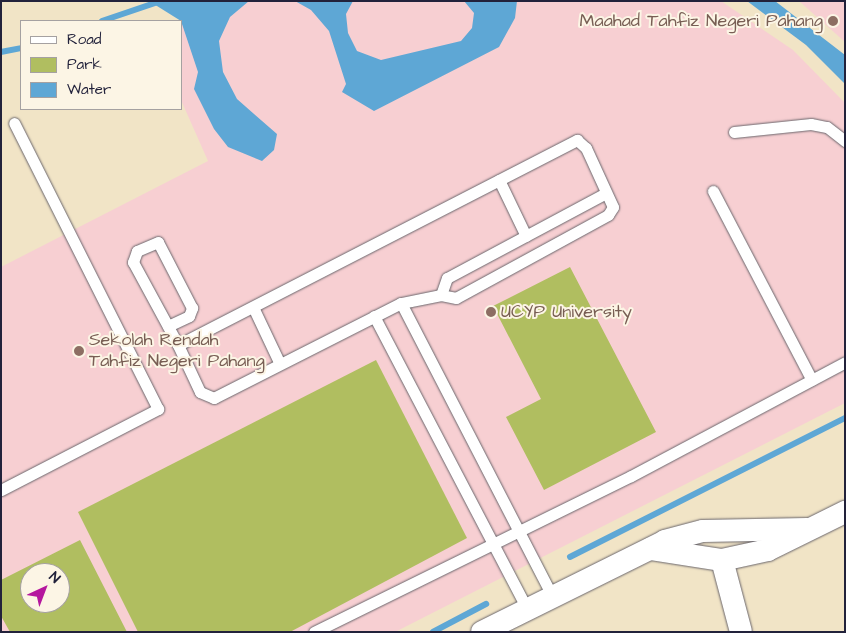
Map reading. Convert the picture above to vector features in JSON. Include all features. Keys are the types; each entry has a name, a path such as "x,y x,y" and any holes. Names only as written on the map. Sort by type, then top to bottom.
{"street":[{"path":"646,548 722,560 768,550 845,512"},
{"path":"482,632 646,548 703,531 807,530"},
{"path":"722,560 741,632"}],"lane":[{"path":"1,490 158,409 14,123"},
{"path":"734,132 811,124 828,127 845,141"},
{"path":"168,326 189,316 192,308 158,242 137,251 133,262 205,398 214,398 279,362 401,303 441,295 456,298 608,215 612,206 586,148 577,140 178,345"},
{"path":"499,180 526,236"},
{"path":"713,191 812,380"},
{"path":"441,295 447,278 606,193"},
{"path":"401,303 520,527 552,596"},
{"path":"253,307 279,362"},
{"path":"374,316 527,609"},
{"path":"314,632 491,540 631,476 845,362"}],"shaded area":[{"name":"UCYP University","path":"221,1 721,1 793,50 845,103 845,403 395,632 1,632 1,267 208,161 182,102 182,20 179,20"},
{"name":"Maahad Tahfiz Negeri Pahang","path":"799,1 845,1 845,42"}],"green space":[{"path":"570,267 656,432 544,490 506,417 541,399 493,306"},
{"path":"376,360 467,538 290,632 138,632 78,512"},
{"path":"80,540 127,632 10,632 1,616 1,580 20,570 20,613 70,613 70,563 35,563"}],"water":[{"path":"149,1 249,1 230,17 219,41 223,72 237,99 277,134 274,150 262,161 228,147 214,129 194,89 198,72 182,20"},
{"path":"295,1 353,1 346,14 348,33 357,51 381,60 461,41 472,28 474,13 464,1 517,1 515,18 499,47 374,111 342,92 346,84 329,31 311,10"},
{"path":"747,1 775,1 845,55 845,84 806,45"}],"waterway":[{"path":"105,20 161,1"},
{"path":"1,52 20,48"},
{"path":"570,557 845,418"},
{"path":"433,632 486,604"}],"place":[{"name":"Maahad Tahfiz Negeri Pahang","path":"833,21"},
{"name":"UCYP University","path":"491,312"},
{"name":"Sekolah Rendah Tahfiz Negeri Pahang","path":"79,351"}]}
